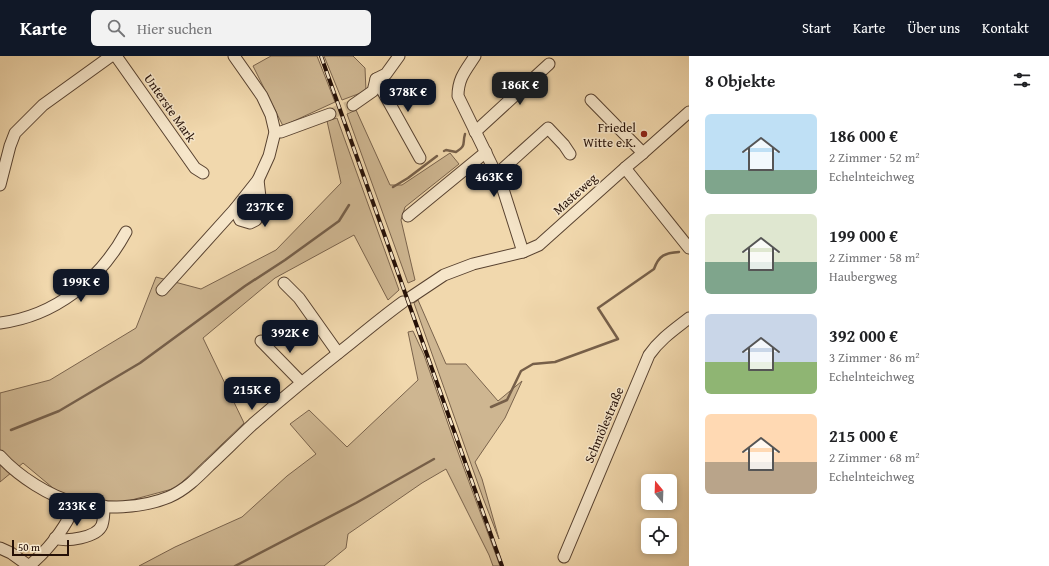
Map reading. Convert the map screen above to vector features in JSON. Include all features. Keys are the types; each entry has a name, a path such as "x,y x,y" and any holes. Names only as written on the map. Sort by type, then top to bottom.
{"street":[{"path":"0,185 10,146 15,133 43,105 111,56"},
{"name":"Unterste Mark","path":"116,56 195,168 203,173"},
{"path":"162,290 235,209 258,180 269,156 275,132 271,115 262,96 234,56"},
{"path":"353,105 373,91 376,80 386,74 399,56"},
{"path":"474,56 466,67 458,86 458,96 497,174 523,252"},
{"path":"475,132 549,64"},
{"path":"376,80 420,158"},
{"path":"592,100 643,153"},
{"name":"Masteweg","path":"0,456 9,466 41,488 60,498 76,503 104,506 126,506 168,497 181,491 194,481 301,382 407,300 444,275 473,264 523,252 540,246 624,168 689,112"},
{"path":"275,132 281,132 330,114"},
{"path":"497,174 548,128 564,145 570,154"},
{"path":"408,216 486,152"},
{"path":"624,168 689,248"},
{"path":"235,209 240,220 250,223 256,220 261,206 258,180"},
{"path":"0,323 10,322 34,315 64,300 76,292 103,267 117,250 126,232"},
{"path":"284,282 298,298 338,353"},
{"name":"Schmölestraße","path":"564,557 649,355 659,342 689,318"},
{"path":"261,341 301,382"},
{"path":"0,548 11,553 29,566 43,554 55,538 71,515 76,503"},
{"path":"55,538 62,540 85,536 98,531 102,526 104,506"}],"shaded area":[{"path":"271,56 317,56 335,102 283,126 253,66"},
{"path":"324,56 353,56 365,68 366,91 342,100"},
{"path":"356,110 390,185 402,185 450,153 459,164 405,207 401,220 415,280 408,283 347,114"},
{"path":"337,118 399,290 388,300 354,235 275,278 203,338 244,423 176,488 124,502 65,498 23,463 0,482 0,393 50,380 136,328 156,277 201,289 276,250 341,183 327,121"},
{"path":"418,300 446,364 466,364 498,401 522,381 505,418 475,462 482,479 499,539 414,303"},
{"path":"413,331 424,355 500,566 493,566 446,469 422,483 348,534 346,548 324,566 139,566 175,547 242,517 287,476 316,454 290,424 309,410 347,447 418,380 408,332"}],"waterway":[{"path":"444,151 456,152 459,150 463,146 465,134"},
{"path":"393,187 408,178 437,156"},
{"path":"11,430 59,411 140,363 245,286 285,260 339,221 349,205"},
{"path":"491,407 507,400 521,371 533,364 555,362 618,339 598,308 654,269 660,258 666,254 679,252"},
{"path":"235,566 356,503 434,459"}],"tunnel":[{"path":"330,114 353,105"}],"railway":[{"path":"321,56 502,566"}],"place":[{"name":"Friedel Witte e.K.","path":"644,134"}]}
